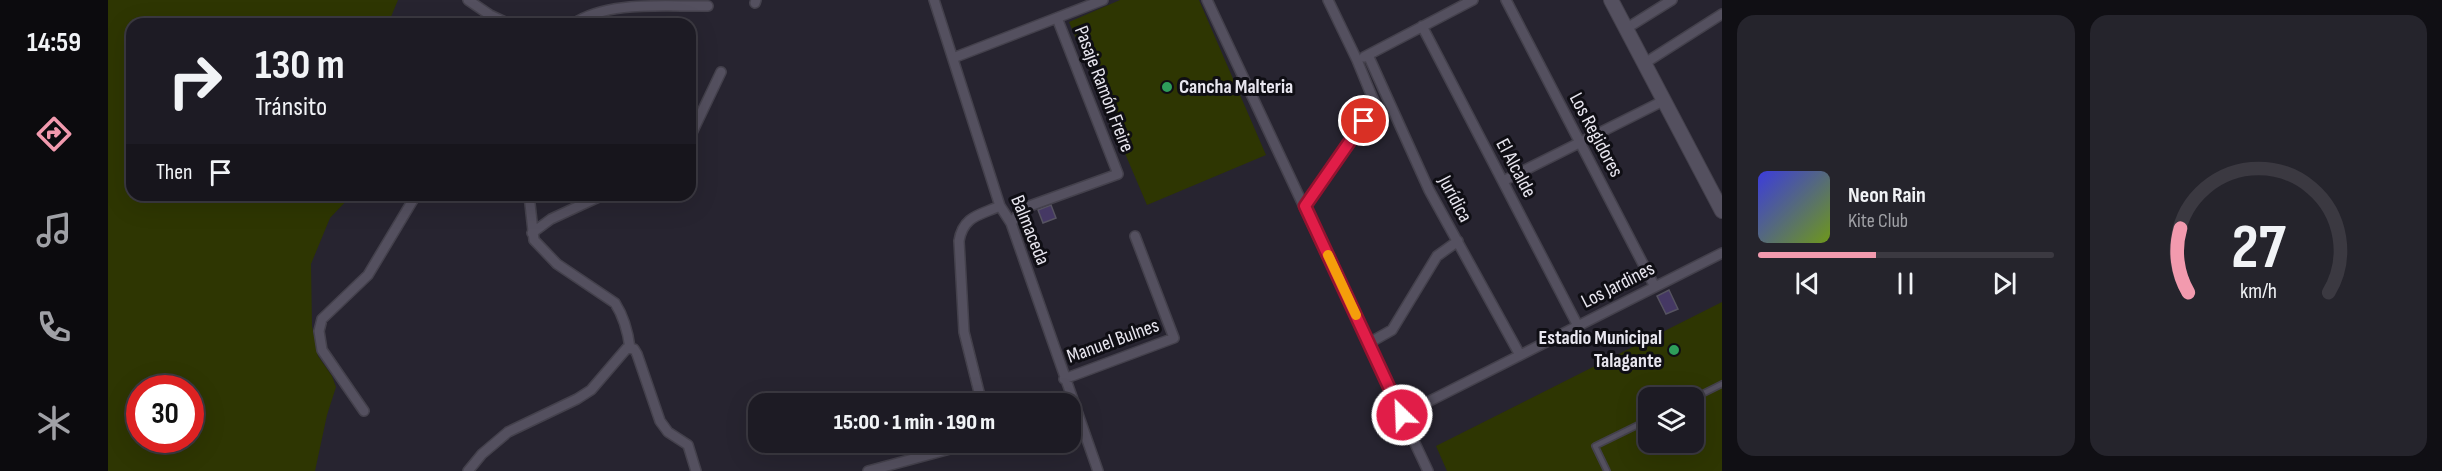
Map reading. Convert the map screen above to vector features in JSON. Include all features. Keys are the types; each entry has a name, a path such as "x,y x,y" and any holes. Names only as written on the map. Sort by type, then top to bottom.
{"street":[{"path":"468,0 496,18"},
{"name":"Balmaceda","path":"934,0 1000,206 1011,223 1098,471"},
{"path":"953,58 1103,0"},
{"path":"1207,0 1428,471"},
{"path":"1305,206 1375,104 1328,0"},
{"path":"1357,60 1473,0"},
{"name":"Los Regidores","path":"1506,0 1655,287"},
{"path":"1611,0 1722,211"},
{"path":"1627,28 1672,0"},
{"path":"584,18 607,5 708,6"},
{"path":"1645,63 1722,14"},
{"name":"Pasaje Ramón Freire","path":"1011,223 1024,208 1118,174 1058,18"},
{"name":"El Alcalde","path":"1422,26 1578,326"},
{"name":"Jurídica","path":"1368,55 1421,173 1520,355"},
{"path":"696,124 721,72"},
{"path":"1503,181 1665,100"},
{"path":"364,411 322,350 319,331 322,319 368,275 412,201"},
{"path":"529,201 534,240 557,264 615,303 621,311 630,348 638,354 660,421 668,432 688,445 696,471"},
{"path":"532,233 551,219 590,201"},
{"path":"979,393 964,332 959,241 961,229 965,223 1000,206"},
{"name":"Manuel Bulnes","path":"1064,379 1174,338 1135,236"},
{"path":"1369,344 1390,332 1437,256 1458,241"},
{"name":"Los Jardines","path":"1402,415 1722,253"},
{"path":"468,471 482,454 508,432 591,390 623,350 630,348"},
{"path":"867,471 896,467 941,453"}],"lane":[{"path":"1704,393 1722,384"},
{"path":"1608,471 1595,446 1638,425"}],"green space":[{"path":"108,0 398,0 390,18 126,18 126,201 346,201 330,218 311,264 312,326 318,356 332,376 336,387 327,415 315,471 108,471"},
{"name":"Cancha Malteria","path":"1120,0 1199,0 1266,155 1147,205 1069,22"},
{"name":"Estadio Municipal Talagante","path":"1722,302 1722,471 1447,471 1436,446"}],"building":[{"path":"1051,205 1056,218 1043,223 1038,210"},
{"path":"1669,290 1678,309 1666,314 1657,296"}],"slow traffic":[{"path":"1328,255 1356,315"}],"place":[{"name":"Cancha Malteria","path":"1167,87"},
{"name":"Estadio Municipal Talagante","path":"1674,350"}],"route":[{"path":"1364,121 1305,206 1402,415"}]}
